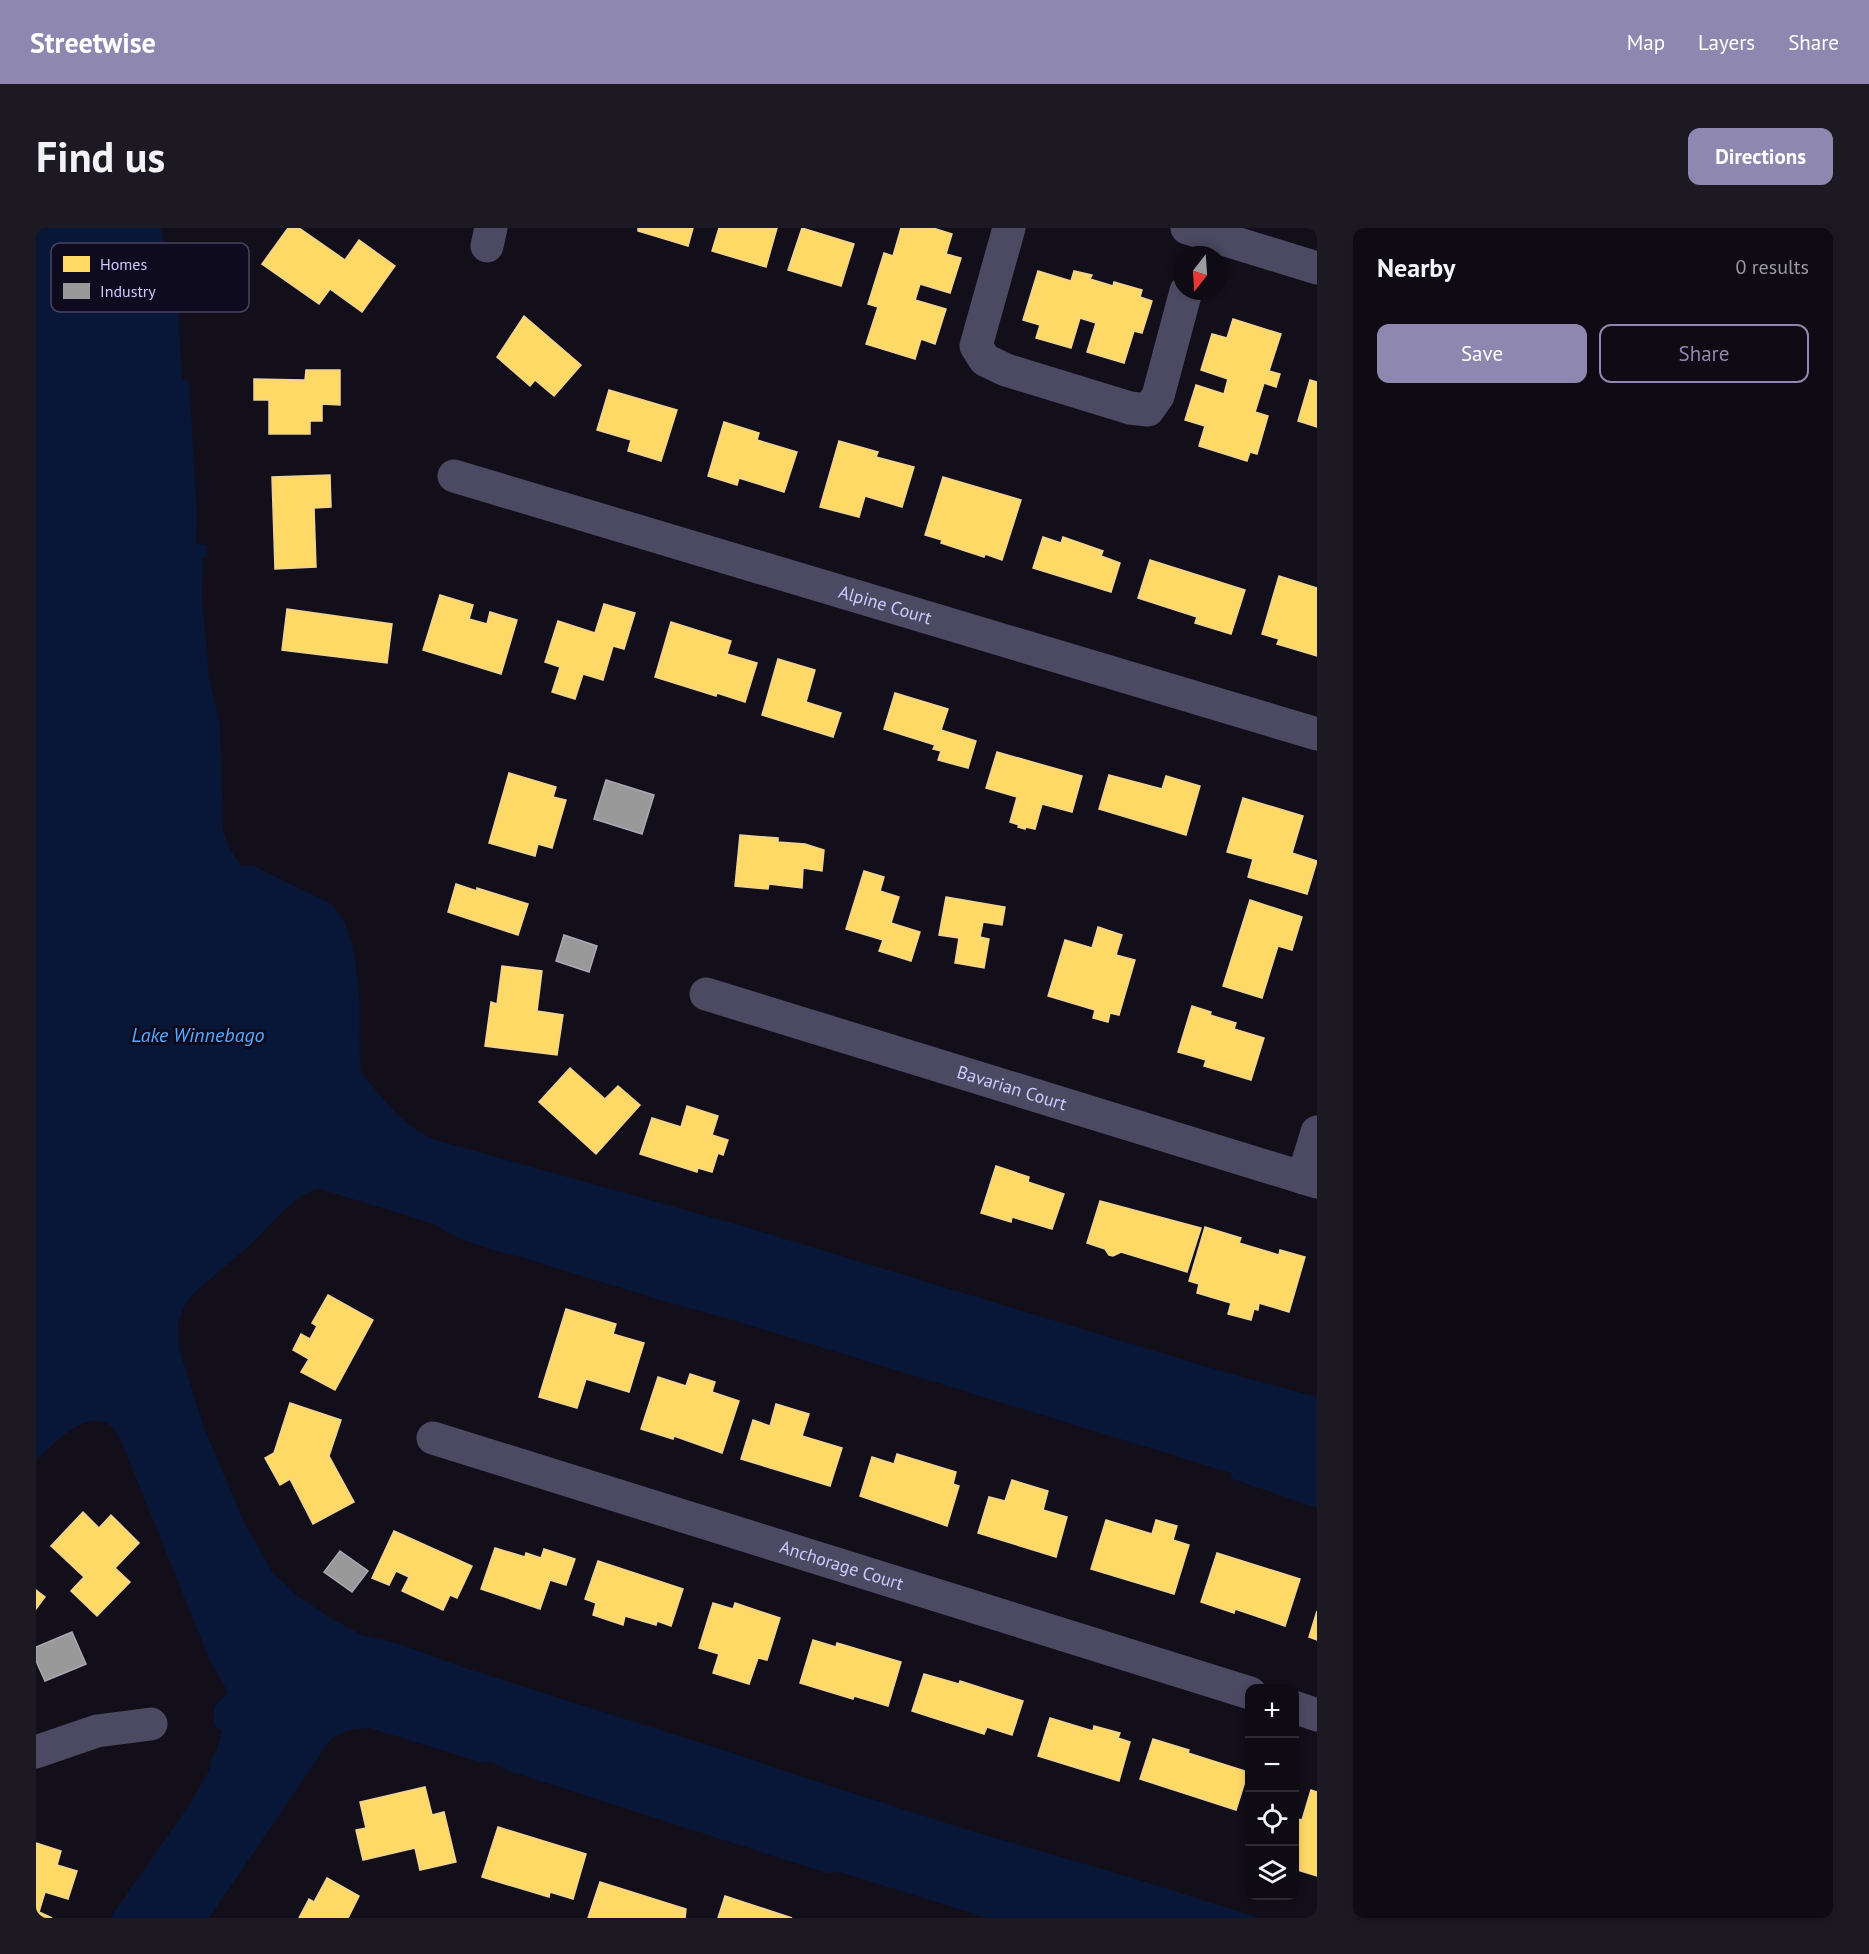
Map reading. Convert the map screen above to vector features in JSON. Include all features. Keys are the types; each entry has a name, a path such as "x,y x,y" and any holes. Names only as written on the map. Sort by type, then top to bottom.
{"street":[{"path":"1009,228 976,346 985,360 1006,370 1130,408 1148,410 1158,396 1184,300"},
{"path":"1194,238 1317,268"},
{"name":"Alpine Court","path":"454,476 1317,734"},
{"name":"Bavarian Court","path":"706,994 1310,1180"},
{"path":"1310,1180 1317,1132"},
{"name":"Anchorage Court","path":"434,1438 1245,1691"},
{"path":"1299,1709 1317,1714"},
{"path":"36,1752 97,1731 151,1724"}],"water":[{"name":"Lake Winnebago","path":"36,228 161,228 164,243 51,243 51,312 178,312 182,379 189,381 197,512 196,544 206,545 207,557 203,557 202,598 209,677 220,724 223,829 230,849 242,866 254,866 333,905 344,921 353,946 359,990 360,1066 362,1074 386,1103 404,1121 436,1140 739,1225 1221,1371 1317,1397 1317,1508 1230,1478 1231,1473 729,1319 480,1246 456,1237 437,1225 317,1188 300,1197 285,1209 251,1244 194,1293 185,1305 178,1323 179,1348 204,1428 244,1522 272,1572 295,1594 332,1619 362,1635 399,1644 465,1668 968,1830 1133,1878 1259,1918 987,1918 840,1872 826,1873 506,1770 492,1762 480,1762 370,1728 349,1730 331,1739 209,1918 110,1918 188,1807 212,1765 210,1761 217,1749 222,1731 214,1725 214,1707 228,1692 210,1661 118,1435 108,1424 89,1421 60,1438 36,1460"}],"building: Homes":[{"path":"288,228 299,228 345,260 359,240 395,266 362,312 330,289 319,304 262,264"},
{"path":"638,228 693,228 688,246 638,231"},
{"path":"719,228 777,228 766,267 712,251"},
{"path":"802,228 854,244 841,286 788,270"},
{"path":"901,228 933,228 952,234 946,254 961,258 950,293 920,284 915,300 946,309 935,344 921,339 915,359 866,344 878,307 868,304 884,253 893,256"},
{"path":"1038,271 1071,281 1074,271 1092,275 1090,279 1113,286 1114,282 1142,290 1140,297 1152,301 1142,333 1134,331 1124,363 1087,352 1096,323 1080,318 1071,348 1036,338 1040,325 1023,320"},
{"path":"524,316 581,365 554,396 535,380 530,386 497,357"},
{"path":"1233,319 1281,334 1269,371 1280,374 1276,387 1264,383 1255,412 1268,416 1257,454 1250,452 1247,461 1199,446 1205,426 1185,420 1196,385 1224,394 1228,379 1201,370 1212,334 1227,338"},
{"path":"306,370 340,370 340,405 322,404 322,421 310,421 310,434 269,434 269,400 254,400 254,379 305,380"},
{"path":"1310,380 1317,382 1317,427 1298,421"},
{"path":"609,390 677,410 661,461 628,451 631,440 597,430"},
{"path":"724,422 759,433 757,440 797,452 784,492 739,478 737,485 708,476"},
{"path":"839,441 878,452 876,457 914,467 902,507 865,496 859,517 820,507"},
{"path":"330,475 331,507 314,508 316,567 275,569 272,477"},
{"path":"943,477 1021,500 1002,560 985,554 984,557 941,543 942,540 925,535"},
{"path":"1043,537 1061,543 1063,537 1103,551 1101,556 1120,563 1111,592 1033,568"},
{"path":"1150,560 1245,590 1231,634 1195,623 1197,617 1138,598"},
{"path":"1279,576 1317,588 1317,656 1277,644 1279,639 1262,634"},
{"path":"440,595 473,605 469,619 487,624 490,612 517,620 501,674 423,650"},
{"path":"604,604 635,613 624,649 613,646 603,680 583,674 575,699 552,692 560,667 545,662 558,621 595,633"},
{"path":"287,609 392,624 387,663 282,650"},
{"path":"671,622 731,641 727,654 757,663 745,702 717,693 716,696 655,677"},
{"path":"778,659 815,670 806,702 841,713 833,737 762,715"},
{"path":"895,693 948,709 941,730 976,741 968,768 938,760 941,751 933,749 935,745 884,729"},
{"path":"997,752 1082,776 1072,812 1042,804 1035,829 1026,827 1025,829 1010,822 1017,797 986,788"},
{"path":"509,773 556,787 553,797 566,800 552,848 538,844 535,856 489,843"},
{"path":"1109,775 1162,789 1166,776 1200,786 1186,835 1099,809"},
{"path":"1243,798 1303,816 1292,853 1317,861 1307,894 1248,877 1253,859 1227,852"},
{"path":"740,835 778,838 778,842 805,844 824,850 822,871 803,868 802,888 769,884 768,889 735,886"},
{"path":"864,871 884,877 880,891 899,897 891,923 920,932 911,961 879,951 883,940 846,929"},
{"path":"456,884 528,904 518,935 448,912"},
{"path":"946,897 1005,907 1002,925 983,922 980,937 989,939 984,968 955,963 959,938 939,935"},
{"path":"1250,900 1302,917 1292,950 1278,946 1262,998 1223,986"},
{"path":"1098,927 1122,935 1116,955 1135,960 1119,1015 1110,1013 1108,1022 1093,1018 1095,1010 1048,996 1065,940 1092,948"},
{"path":"502,966 542,971 537,1011 563,1015 557,1055 485,1046 491,1002 497,1004"},
{"path":"1192,1006 1211,1012 1210,1015 1236,1023 1234,1029 1264,1038 1251,1080 1204,1066 1206,1060 1178,1052"},
{"path":"570,1068 605,1099 618,1086 640,1105 596,1154 539,1102"},
{"path":"687,1106 718,1116 712,1135 728,1140 723,1155 718,1153 712,1172 698,1168 697,1172 640,1154 652,1118 681,1127"},
{"path":"996,1166 1029,1177 1028,1182 1064,1194 1052,1229 1012,1217 1011,1222 981,1213"},
{"path":"1100,1201 1201,1228 1187,1272 1121,1252 1113,1256 1109,1255 1105,1249 1087,1243"},
{"path":"1205,1227 1241,1238 1239,1243 1279,1255 1280,1250 1305,1257 1289,1312 1259,1303 1258,1310 1254,1309 1251,1320 1228,1314 1231,1303 1197,1293 1199,1284 1189,1281"},
{"path":"328,1295 373,1320 335,1390 301,1372 309,1359 293,1350 301,1334 310,1339 317,1326 312,1323"},
{"path":"566,1309 616,1324 613,1334 644,1343 629,1392 586,1379 577,1408 539,1397"},
{"path":"690,1374 715,1382 712,1392 739,1401 722,1453 674,1436 673,1439 641,1429 658,1377 686,1386"},
{"path":"290,1403 341,1420 329,1456 354,1502 313,1524 290,1479 280,1485 265,1458 274,1453"},
{"path":"776,1404 809,1414 802,1436 842,1448 830,1486 741,1459 753,1420 770,1426"},
{"path":"897,1454 956,1472 953,1484 959,1486 947,1526 860,1496 872,1457 894,1464"},
{"path":"1012,1480 1048,1491 1043,1510 1067,1517 1056,1557 978,1533 989,1497 1005,1501"},
{"path":"83,1512 99,1528 111,1515 139,1543 115,1568 130,1582 97,1616 71,1591 84,1577 51,1546"},
{"path":"1106,1520 1152,1534 1156,1520 1177,1526 1173,1540 1189,1545 1174,1594 1091,1569"},
{"path":"394,1531 472,1566 457,1598 450,1595 443,1610 402,1591 409,1577 396,1571 389,1585 372,1578"},
{"path":"495,1548 525,1557 526,1553 541,1558 544,1549 575,1559 566,1585 550,1580 540,1609 481,1589"},
{"path":"1217,1553 1300,1579 1285,1626 1235,1609 1234,1613 1201,1602"},
{"path":"598,1561 683,1589 671,1626 657,1621 656,1625 625,1616 623,1625 593,1615 596,1603 585,1599"},
{"path":"36,1590 45,1597 36,1609"},
{"path":"713,1603 733,1609 735,1603 780,1618 767,1660 758,1658 749,1684 713,1673 719,1654 699,1648"},
{"path":"1317,1611 1317,1640 1309,1637"},
{"path":"813,1640 836,1647 837,1643 901,1662 888,1706 854,1696 853,1699 800,1683"},
{"path":"924,1674 959,1684 960,1681 1023,1701 1012,1735 987,1727 984,1734 912,1711"},
{"path":"1050,1718 1093,1731 1094,1726 1120,1733 1118,1738 1130,1742 1119,1781 1038,1756"},
{"path":"1153,1739 1245,1771 1245,1782 1236,1810 1140,1779"},
{"path":"425,1787 432,1815 444,1812 456,1862 420,1870 415,1848 363,1860 356,1830 366,1828 360,1802"},
{"path":"1311,1790 1317,1792 1317,1876 1299,1871 1299,1819 1302,1820"},
{"path":"498,1827 586,1854 573,1899 550,1892 549,1897 482,1877"},
{"path":"36,1843 61,1851 57,1865 77,1871 68,1899 45,1892 39,1912 52,1918 36,1918"},
{"path":"327,1878 359,1896 348,1918 299,1918 309,1899 314,1902"},
{"path":"600,1882 686,1909 685,1918 588,1918"},
{"path":"725,1896 792,1918 718,1918"}],"building: Industry":[{"path":"606,780 654,795 642,834 594,819"},
{"path":"564,935 597,946 589,972 556,961"},
{"path":"340,1551 368,1571 352,1592 324,1572"},
{"path":"72,1632 86,1664 45,1681 36,1661 36,1647"}]}
